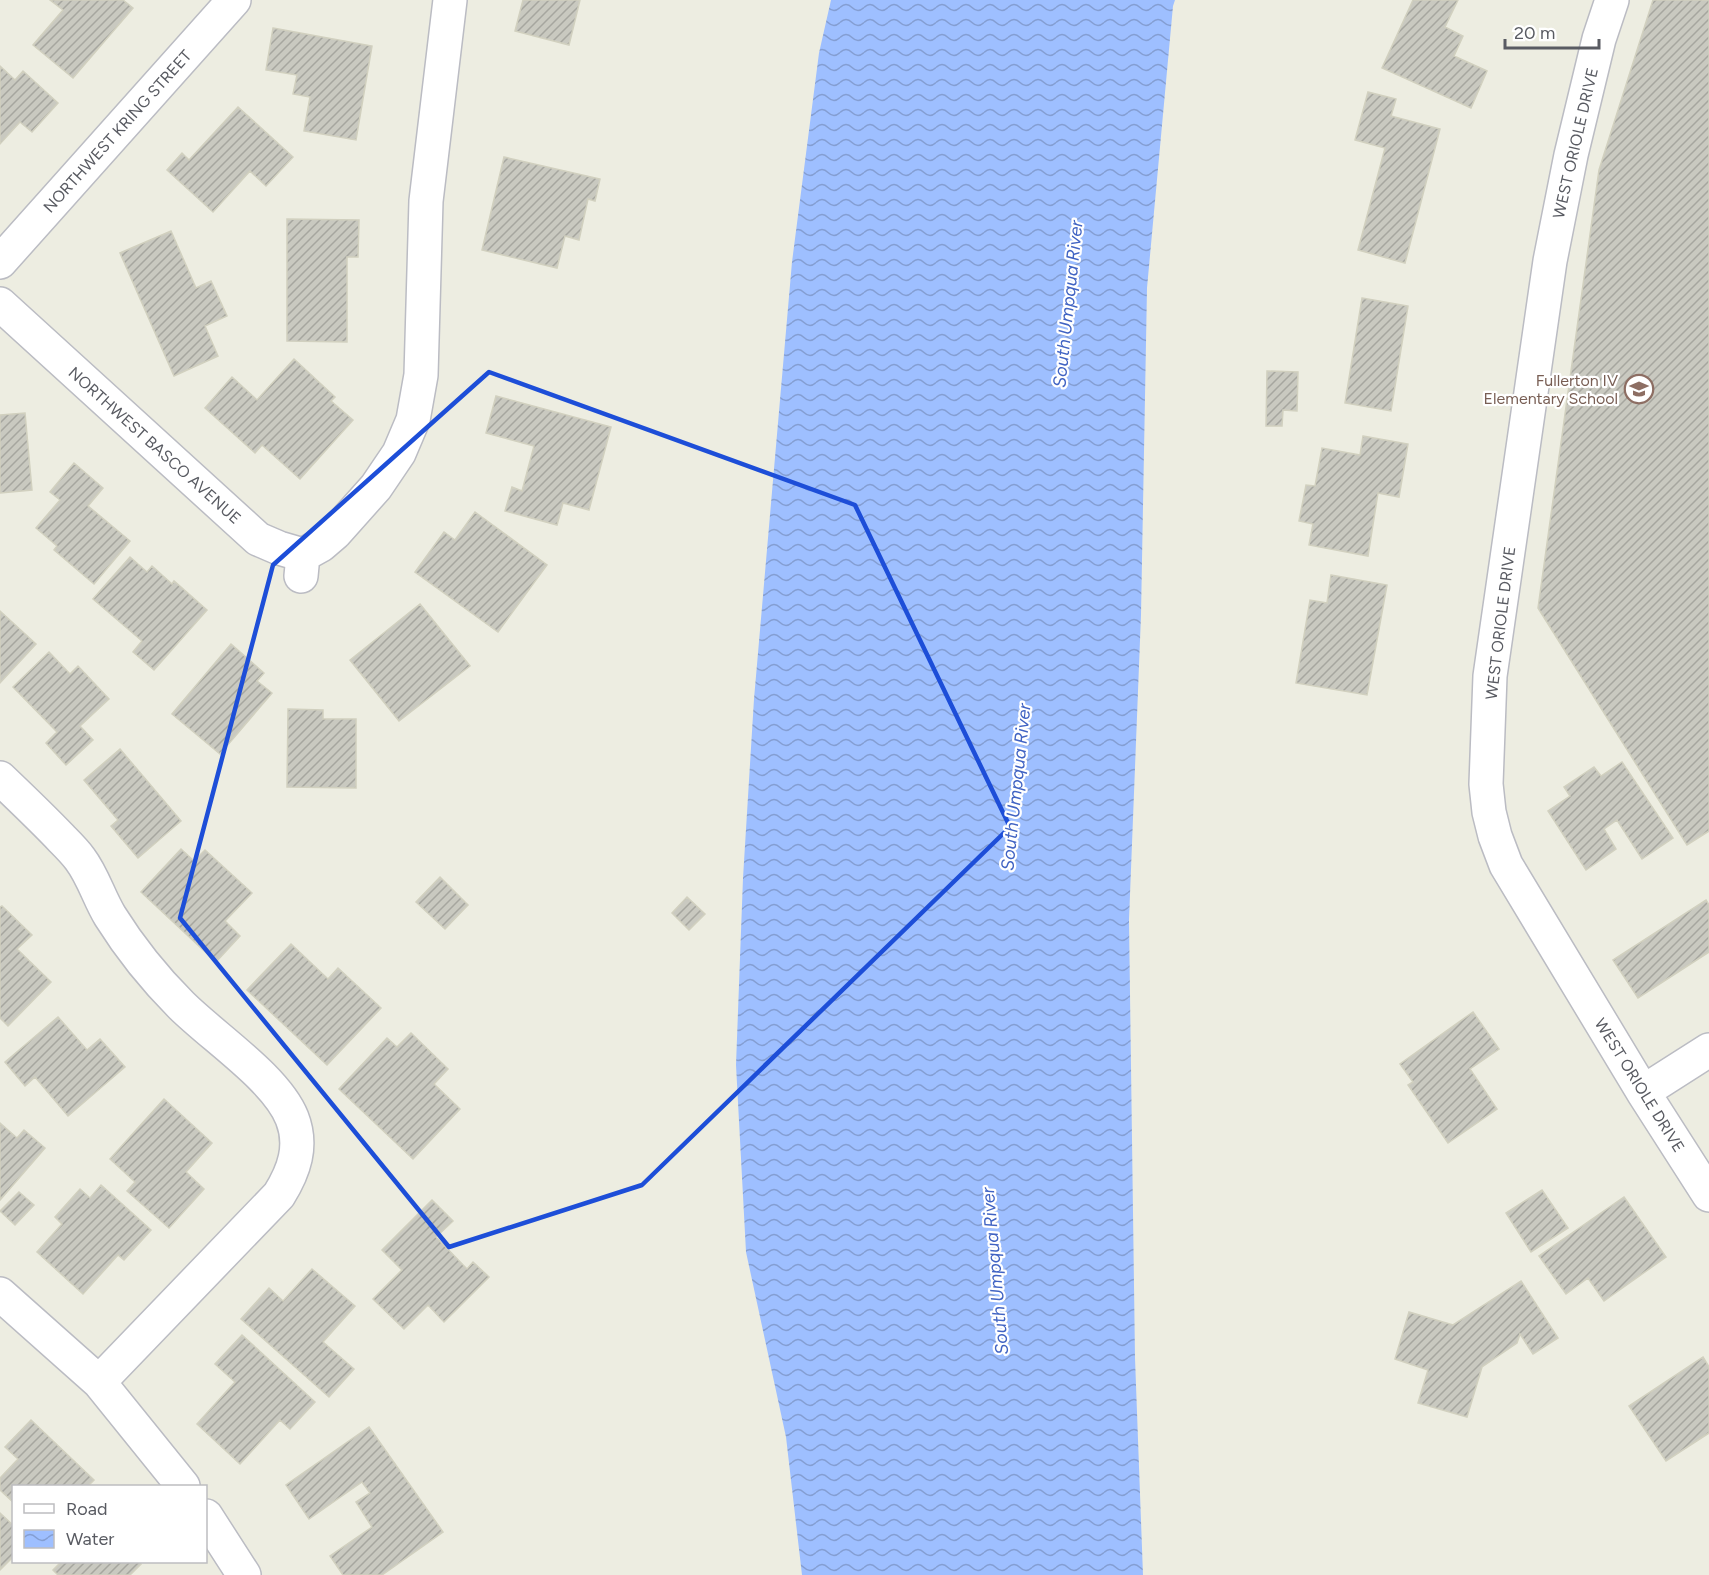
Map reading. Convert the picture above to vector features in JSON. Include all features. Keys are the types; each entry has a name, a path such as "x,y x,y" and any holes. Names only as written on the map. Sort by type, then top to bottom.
{"street":[{"name":"NORTHWEST KRING STREET","path":"0,262 234,0"},
{"name":"NORTHWEST BASCO AVENUE","path":"0,304 258,539 279,548 302,566 376,487 399,453 413,420 421,375 426,201 450,0"},
{"name":"WEST ORIOLE DRIVE","path":"1611,0 1599,39 1571,155 1550,261 1490,676 1486,784 1489,813 1506,865 1643,1092 1709,1195"},
{"path":"0,778 80,859 110,915 141,960 181,1005 281,1097 298,1135 297,1155 292,1174 279,1195 99,1382"},
{"path":"1643,1092 1709,1050"},
{"path":"4,1306 99,1382 182,1485"},
{"path":"207,1518 244,1575"}],"highlighted area":[{"path":"489,372 855,505 1010,827 642,1185 449,1247 180,918 273,565"}],"water":[{"name":"South Umpqua River","path":"831,0 1175,0 1147,288 1141,615 1129,920 1135,1358 1143,1575 802,1575 786,1437 746,1252 736,1065 743,878 754,699 792,262 819,53"}],"building":[{"path":"50,0 123,0 133,8 73,78 33,45 63,10"},
{"path":"523,0 580,0 569,45 515,31"},
{"path":"1413,0 1458,0 1445,27 1463,36 1454,56 1487,71 1471,108 1382,68"},
{"name":"Fullerton IV Elementary School","path":"1653,0 1709,0 1709,831 1687,845 1538,608 1599,170"},
{"path":"273,28 372,46 356,140 304,131 310,97 293,94 297,75 266,70"},
{"path":"0,66 15,80 23,71 58,103 32,132 20,122 0,144"},
{"path":"1368,92 1396,99 1391,116 1440,129 1405,263 1358,250 1385,148 1355,140"},
{"path":"238,107 293,157 266,186 250,171 213,212 167,170 182,153 189,160"},
{"path":"504,157 600,179 595,201 588,199 579,240 565,236 557,268 482,250"},
{"path":"287,219 359,220 358,257 347,257 347,342 287,341"},
{"path":"171,231 196,288 211,281 227,316 205,326 218,356 174,376 120,253"},
{"path":"1362,298 1408,306 1391,411 1345,403"},
{"path":"294,359 335,397 331,401 353,420 300,479 262,445 255,453 205,408 232,377 257,400"},
{"path":"1267,371 1298,372 1297,411 1283,410 1282,426 1266,426"},
{"path":"496,396 611,427 589,510 563,503 557,525 505,511 512,487 522,491 534,446 486,433"},
{"path":"25,413 32,490 0,493 0,415"},
{"path":"1363,436 1408,444 1399,497 1378,493 1368,556 1309,545 1313,524 1299,521 1306,485 1315,486 1322,448 1360,455"},
{"path":"74,463 103,488 88,506 130,541 94,584 54,550 57,546 36,528 60,500 50,492"},
{"path":"475,512 547,565 498,632 415,572 444,532 455,540"},
{"path":"130,557 147,572 152,566 172,584 174,581 207,610 154,670 133,652 142,641 93,599"},
{"path":"1331,575 1387,585 1367,695 1296,683 1310,600 1327,603"},
{"path":"420,604 470,666 399,721 350,660"},
{"path":"0,611 36,644 0,683"},
{"path":"231,644 264,673 257,681 272,693 220,754 172,714"},
{"path":"49,652 70,674 78,666 109,699 80,726 93,740 66,765 46,743 57,732 13,687"},
{"path":"288,709 323,710 323,719 356,719 356,788 287,787"},
{"path":"120,749 181,821 138,858 111,826 118,820 84,780"},
{"path":"1622,762 1673,838 1642,859 1617,820 1604,829 1616,849 1586,870 1548,811 1570,796 1564,787 1594,767 1601,776"},
{"path":"181,849 194,861 205,850 252,893 225,921 240,936 216,962 141,892"},
{"path":"440,877 468,905 445,929 416,902"},
{"path":"687,897 705,914 689,930 672,913"},
{"path":"1706,900 1709,905 1709,952 1638,998 1613,960"},
{"path":"2,906 32,935 17,949 51,982 8,1026 0,1018 0,907"},
{"path":"291,944 328,979 338,968 381,1008 327,1065 247,990"},
{"path":"1473,1012 1499,1049 1470,1069 1497,1109 1448,1143 1408,1085 1413,1082 1400,1064"},
{"path":"58,1017 87,1050 100,1039 125,1067 68,1116 35,1077 25,1086 5,1062"},
{"path":"411,1033 448,1069 434,1084 460,1109 413,1159 339,1089 387,1038 397,1047"},
{"path":"164,1099 212,1143 186,1172 204,1189 169,1228 127,1191 135,1182 110,1159"},
{"path":"0,1123 17,1138 24,1130 45,1148 0,1200"},
{"path":"101,1185 151,1230 124,1260 118,1255 83,1294 37,1252 62,1224 55,1217 80,1189 90,1198"},
{"path":"1542,1190 1568,1228 1531,1252 1506,1213"},
{"path":"19,1192 34,1205 15,1225 0,1211"},
{"path":"1624,1197 1666,1257 1604,1301 1588,1278 1566,1294 1539,1256"},
{"path":"432,1200 453,1221 436,1237 467,1269 473,1262 489,1277 444,1322 428,1305 404,1329 373,1299 402,1270 382,1250"},
{"path":"312,1269 355,1306 323,1342 354,1369 329,1397 241,1319 269,1288 283,1301"},
{"path":"1521,1281 1558,1338 1533,1354 1520,1334 1517,1343 1482,1367 1467,1417 1418,1403 1428,1370 1395,1359 1409,1312 1453,1325"},
{"path":"242,1335 315,1402 290,1429 280,1420 240,1464 197,1424 235,1382 215,1364"},
{"path":"1703,1357 1709,1367 1709,1433 1666,1461 1629,1406"},
{"path":"31,1420 94,1480 89,1485 12,1485 12,1501 0,1490 0,1478 18,1459 5,1447"},
{"path":"369,1427 443,1532 382,1575 343,1575 330,1556 372,1527 356,1502 370,1493 362,1482 309,1519 286,1485"},
{"path":"0,1513 12,1524 12,1558 0,1570"},
{"path":"60,1563 141,1564 130,1575 58,1575 53,1570"}],"place":[{"name":"Fullerton IV Elementary School","path":"1639,389"}]}
